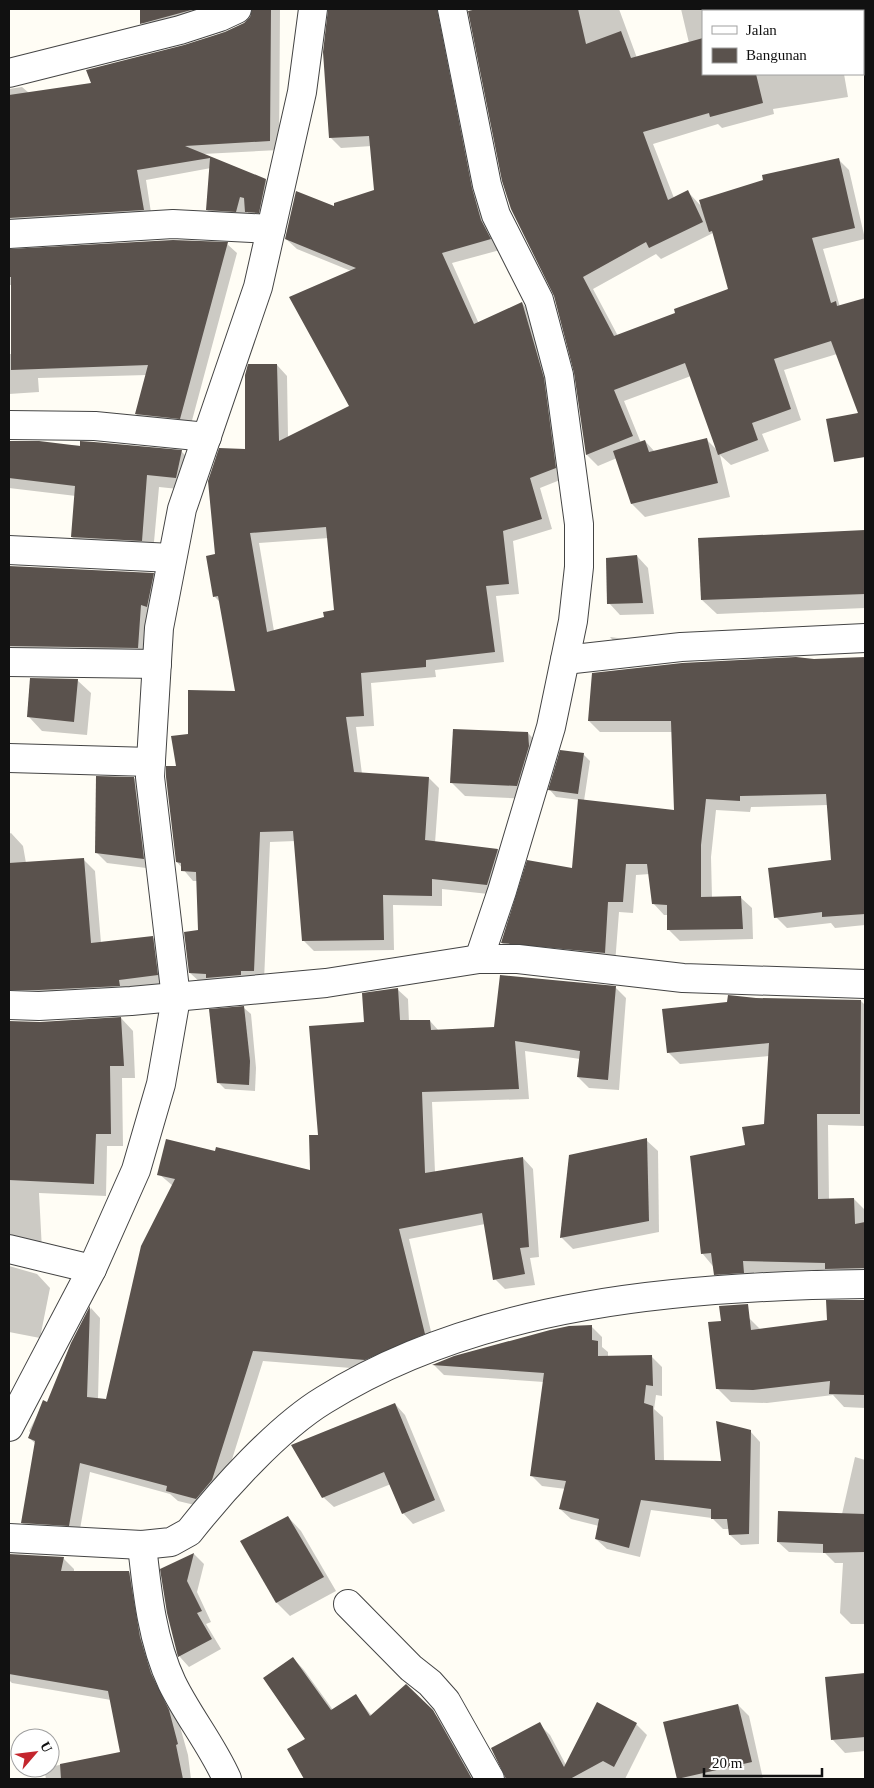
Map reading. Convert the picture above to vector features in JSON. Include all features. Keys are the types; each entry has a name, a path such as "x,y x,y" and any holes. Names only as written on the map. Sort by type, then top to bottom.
{"street":[{"path":"9,73 180,30 220,17 237,9"},
{"path":"9,1427 92,1269 136,1170 161,1084 176,998 150,777 159,628 182,509 258,287 302,92 313,9"},
{"path":"452,9 487,185 496,215 539,300 559,375 579,524 577,585 573,621 550,727 535,783 479,958"},
{"path":"9,234 173,224 271,229"},
{"path":"9,425 95,426 207,437"},
{"path":"9,550 172,558"},
{"path":"565,660 681,647 865,638"},
{"path":"9,662 157,664"},
{"path":"9,758 151,762"},
{"path":"9,1005 39,1006 176,998 326,983 479,958 518,959 683,978 865,984"},
{"path":"9,1248 92,1269"},
{"path":"9,1538 142,1546 171,1542 189,1532 272,1441 323,1400 392,1364 441,1344 501,1326 550,1314 638,1298 757,1288 865,1284"},
{"path":"142,1546 147,1587 158,1643 172,1682 227,1779"},
{"path":"348,1604 411,1668 430,1683 446,1701 490,1779"}],"building":[{"path":"140,9 195,9 140,24"},
{"path":"252,9 271,9 270,141 185,146 266,179 259,213 245,212 244,198 240,197 236,212 206,210 210,158 137,170 144,210 9,218 9,95 91,83 86,70 184,45 225,32 244,23 250,17"},
{"path":"328,9 437,9 472,188 481,220 491,239 442,253 474,324 522,302 544,378 556,468 530,478 542,519 503,531 509,584 486,586 495,652 426,660 426,667 361,673 364,716 346,717 354,772 429,777 425,840 498,849 487,885 432,879 432,896 383,895 384,940 302,941 293,831 260,832 254,971 241,971 241,975 206,978 206,974 189,973 184,932 198,930 196,872 181,871 181,863 176,862 166,766 176,766 171,736 188,734 188,690 235,691 218,596 213,597 206,556 215,554 208,481 219,448 245,449 245,375 248,364 277,364 279,441 349,406 289,297 356,268 285,239 296,191 334,206 334,203 374,190 369,136 329,138 323,52","holes":["326,527 334,610 323,612 324,617 267,632 250,533"]},
{"path":"477,9 578,9 586,44 621,31 631,58 702,38 702,75 756,75 763,103 710,117 709,113 643,132 668,200 688,190 703,222 649,248 646,242 583,277 614,336 675,313 674,309 728,289 712,231 709,232 699,200 763,180 762,175 839,158 855,228 812,238 831,303 836,301 837,306 865,298 865,457 834,462 826,419 858,413 831,341 774,359 791,409 752,423 758,440 718,455 685,363 614,390 633,436 586,455 574,373 554,296 511,209 502,181 468,11"},
{"path":"173,240 228,242 180,419 135,414 148,365 11,370 11,277 9,277 9,249"},
{"path":"707,438 718,483 631,504 613,451 645,440 649,452"},
{"path":"9,441 39,441 80,446 80,441 182,450 176,478 147,475 142,541 71,537 75,486 9,478"},
{"path":"865,530 865,594 701,600 698,538"},
{"path":"637,555 643,603 607,604 606,558"},
{"path":"9,566 154,573 147,607 141,605 138,648 9,646"},
{"path":"796,657 814,659 865,657 865,914 822,917 822,912 774,918 768,868 831,860 826,794 740,796 740,801 706,799 701,845 701,897 741,896 743,929 667,930 667,905 652,904 647,864 626,864 623,902 608,902 605,953 501,943 527,860 572,868 578,799 674,810 671,721 588,721 592,673 682,663"},
{"path":"30,678 78,679 74,722 27,717"},
{"path":"453,729 528,732 529,746 517,786 450,783"},
{"path":"560,750 584,753 578,794 548,790"},
{"path":"96,776 134,777 144,859 95,853"},
{"path":"84,858 91,943 153,936 158,975 119,980 120,986 9,990 9,863"},
{"path":"500,975 616,986 608,1080 577,1077 580,1051 515,1041 519,1089 422,1092 425,1173 523,1157 529,1247 520,1248 525,1274 493,1280 482,1213 399,1229 425,1334 365,1360 253,1351 212,1480 196,1499 166,1491 167,1486 80,1463 69,1526 21,1523 35,1441 28,1438 43,1400 47,1402 71,1343 90,1306 87,1397 106,1399 141,1246 175,1179 157,1175 166,1139 215,1151 216,1147 310,1170 309,1135 318,1135 309,1026 364,1022 362,993 398,988 400,1020 430,1020 431,1030 494,1027"},
{"path":"728,995 756,998 861,1000 860,1114 817,1114 818,1199 854,1198 855,1224 865,1222 865,1268 825,1269 825,1263 743,1261 744,1273 714,1275 711,1253 701,1254 690,1156 745,1145 742,1127 764,1124 769,1043 667,1053 662,1009 727,1002"},
{"path":"244,1006 250,1061 249,1085 217,1083 209,1009"},
{"path":"121,1017 124,1066 110,1066 111,1134 96,1134 94,1184 9,1180 9,1021 40,1022"},
{"path":"647,1138 649,1221 560,1238 569,1155"},
{"path":"826,1300 865,1300 865,1395 829,1394 830,1381 753,1390 716,1389 708,1322 721,1321 719,1306 748,1304 751,1330 827,1320"},
{"path":"592,1325 592,1340 598,1341 598,1356 652,1355 653,1386 646,1385 644,1403 653,1406 655,1460 721,1461 716,1421 751,1430 749,1534 729,1535 727,1519 711,1519 711,1509 641,1500 629,1548 595,1539 599,1519 559,1509 566,1481 530,1476 544,1373 432,1365 454,1356 550,1330 569,1326"},
{"path":"395,1403 435,1500 402,1514 384,1472 322,1498 291,1445"},
{"path":"778,1511 865,1514 865,1552 823,1553 823,1544 777,1542"},
{"path":"288,1516 324,1577 276,1603 240,1541"},
{"path":"194,1553 187,1581 202,1611 197,1613 212,1639 178,1657 167,1613 160,1569"},
{"path":"9,1554 64,1557 61,1571 129,1571 140,1637 151,1673 169,1710 178,1744 176,1745 183,1779 61,1779 60,1764 120,1752 108,1691 9,1674"},
{"path":"293,1657 331,1710 356,1694 370,1716 406,1684 433,1710 472,1779 304,1779 287,1749 305,1739 263,1678"},
{"path":"865,1673 865,1737 831,1740 825,1677"},
{"path":"597,1702 637,1723 614,1767 603,1761 570,1779 506,1779 491,1748 540,1722 564,1767"},
{"path":"738,1704 752,1762 677,1779 663,1722"}]}
